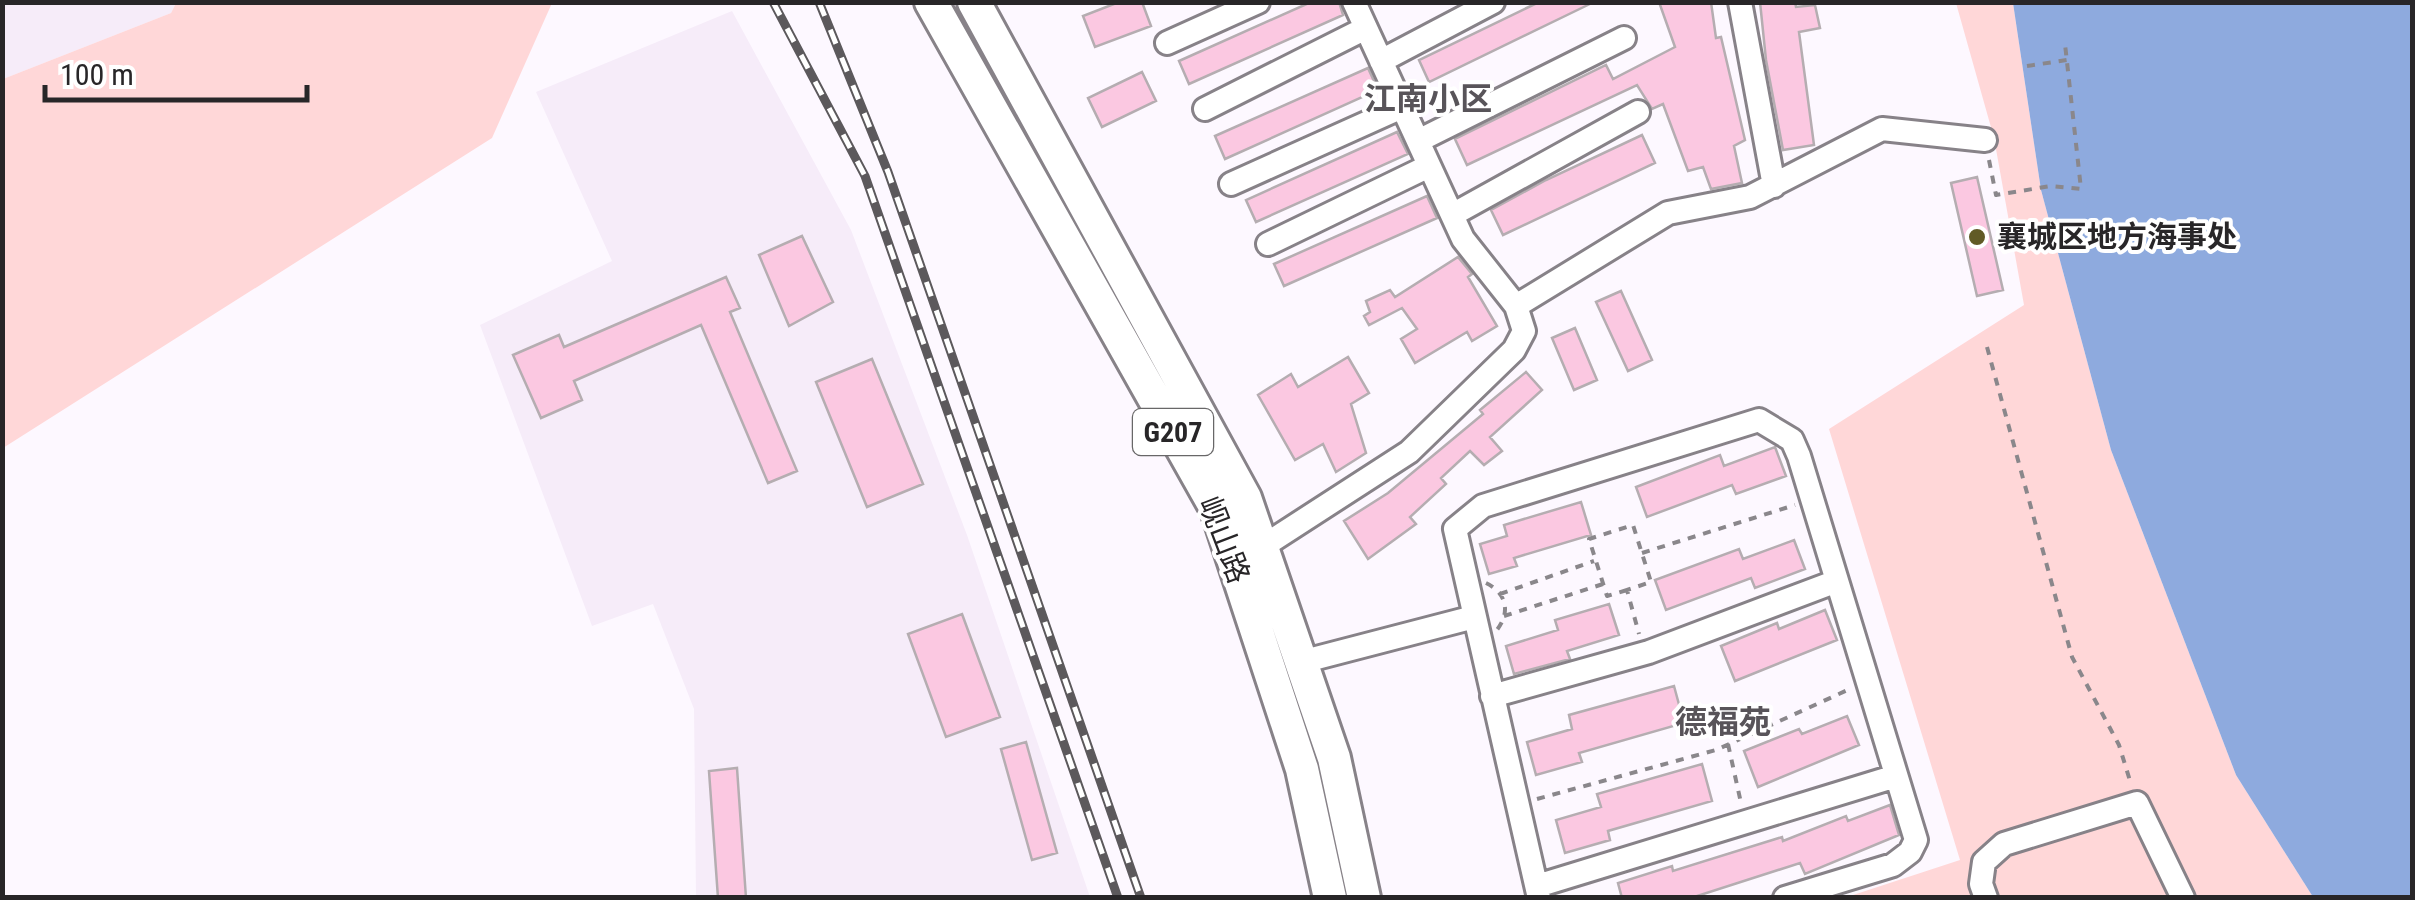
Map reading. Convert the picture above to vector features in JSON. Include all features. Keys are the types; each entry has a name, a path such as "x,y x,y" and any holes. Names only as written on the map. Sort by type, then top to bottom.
{"highway":[{"name":"岘山路","path":"931,2 1217,510 1247,553 1301,662 1334,758 1364,898"},
{"name":"岘山路","path":"974,2 1245,498 1247,553 1330,898"}],"street":[{"path":"1167,43 1258,2"},
{"path":"1247,553 1409,452 1514,350 1524,331 1516,306 1463,239 1354,2"},
{"path":"1381,61 1493,2"},
{"path":"1740,2 1774,186"},
{"path":"1205,110 1366,28"},
{"path":"1418,141 1624,38"},
{"path":"1231,184 1402,107"},
{"path":"1452,215 1638,112"},
{"path":"1516,306 1668,214 1750,198 1882,129 1986,140"},
{"path":"1268,244 1429,166"},
{"path":"1785,898 1892,865 1910,852 1916,840 1792,440 1759,420 1483,506 1455,529 1538,892 1896,776"},
{"path":"1492,696 1644,653 1837,580"},
{"path":"1301,662 1474,617"},
{"path":"1986,898 1981,884 1984,862 2004,844 2137,803 2183,898"}],"path":[{"path":"1986,140 1996,195 2051,186 2081,189 2065,44"},
{"path":"2027,66 2067,60"},
{"path":"1987,348 2072,656 2119,745 2137,803"},
{"path":"1642,553 1812,500"},
{"path":"1633,525 1642,553 1651,582 1607,596 1589,539 1633,525"},
{"path":"1500,594 1596,560"},
{"path":"1504,616 1603,584"},
{"path":"1627,590 1644,653"},
{"path":"1518,804 1716,750 1868,682"},
{"path":"1728,744 1745,822"}],"shaded area":[{"path":"3,3 176,3 171,13 3,79"},
{"path":"176,3 552,3 492,138 3,448 3,79 171,13"},
{"path":"1956,3 2013,3 2041,190 2111,450 2236,775 2313,897 1847,897 1960,860 1829,429 2024,305 1994,138"},
{"path":"732,11 851,230 967,535 1090,897 696,897 694,709 653,604 592,626 480,325 612,261 536,92"}],"water":[{"path":"2013,3 2412,3 2412,897 2313,897 2236,775 2111,450 2041,190"}],"building":[{"path":"1119,2 1142,2 1151,26 1095,47 1083,16"},
{"path":"1311,2 1339,2 1343,15 1189,84 1179,61"},
{"path":"1539,2 1594,2 1429,82 1419,60"},
{"path":"1659,2 1711,2 1716,38 1721,37 1745,140 1734,146 1742,183 1711,189 1703,167 1688,171 1663,104 1652,109 1637,85 1467,165 1455,139 1606,65 1613,79 1675,47"},
{"path":"1760,2 1795,2 1796,7 1815,5 1820,28 1799,32 1814,145 1783,150"},
{"path":"1368,68 1378,90 1225,159 1215,136"},
{"path":"1142,72 1156,101 1102,127 1088,98"},
{"path":"1397,132 1408,154 1256,222 1246,200"},
{"path":"1642,135 1655,163 1503,235 1491,210"},
{"name":"襄城区地方海事处","path":"1977,177 2003,290 1977,296 1951,183"},
{"path":"1427,196 1437,218 1284,286 1274,264"},
{"path":"802,236 833,302 789,326 759,255"},
{"path":"1458,257 1472,274 1468,277 1497,326 1472,341 1467,332 1415,363 1401,339 1417,329 1402,308 1369,325 1364,316 1370,312 1366,301 1390,290 1395,297"},
{"path":"726,277 740,308 730,312 797,471 768,483 701,325 574,381 582,400 541,418 513,355 559,335 564,347"},
{"path":"1621,291 1652,360 1628,371 1596,302"},
{"path":"1575,328 1597,380 1574,390 1552,338"},
{"path":"1348,357 1369,393 1351,404 1366,453 1336,472 1323,444 1295,460 1258,395 1291,374 1298,387"},
{"path":"872,359 923,484 867,507 816,382"},
{"path":"1526,372 1542,390 1490,437 1502,451 1484,465 1470,451 1441,478 1446,484 1410,517 1416,524 1368,559 1344,521 1388,493 1483,414 1480,410"},
{"path":"1775,447 1786,476 1736,494 1732,485 1647,517 1636,487 1720,455 1724,466"},
{"path":"1581,502 1591,535 1514,558 1517,566 1489,574 1480,544 1507,536 1504,525"},
{"path":"1794,540 1805,569 1755,588 1751,578 1666,610 1655,580 1739,549 1743,559"},
{"path":"1609,604 1619,635 1567,651 1570,659 1514,674 1506,646 1558,630 1555,620"},
{"path":"1825,610 1837,640 1735,681 1721,646 1777,623 1779,629"},
{"path":"962,614 1000,717 946,737 908,634"},
{"path":"1674,686 1684,723 1579,753 1582,762 1536,775 1527,742 1572,729 1569,715"},
{"path":"1847,716 1859,745 1758,787 1744,751 1799,729 1802,734"},
{"path":"1026,742 1057,853 1032,860 1001,749"},
{"path":"1702,764 1712,801 1608,831 1610,840 1565,853 1556,820 1601,807 1597,794"},
{"path":"737,768 746,898 718,898 709,771"},
{"path":"1890,805 1899,835 1805,874 1800,863 1691,898 1622,898 1618,883 1672,866 1673,871 1782,837 1783,841 1846,816 1848,821"}],"railway":[{"path":"773,2 865,176 1118,898"},
{"path":"819,2 888,172 1141,898"}],"place":[{"name":"襄城区地方海事处","path":"1977,237"}],"district":[{"name":"江南小区","path":"1428,99"},
{"name":"德福苑","path":"1723,722"}]}
